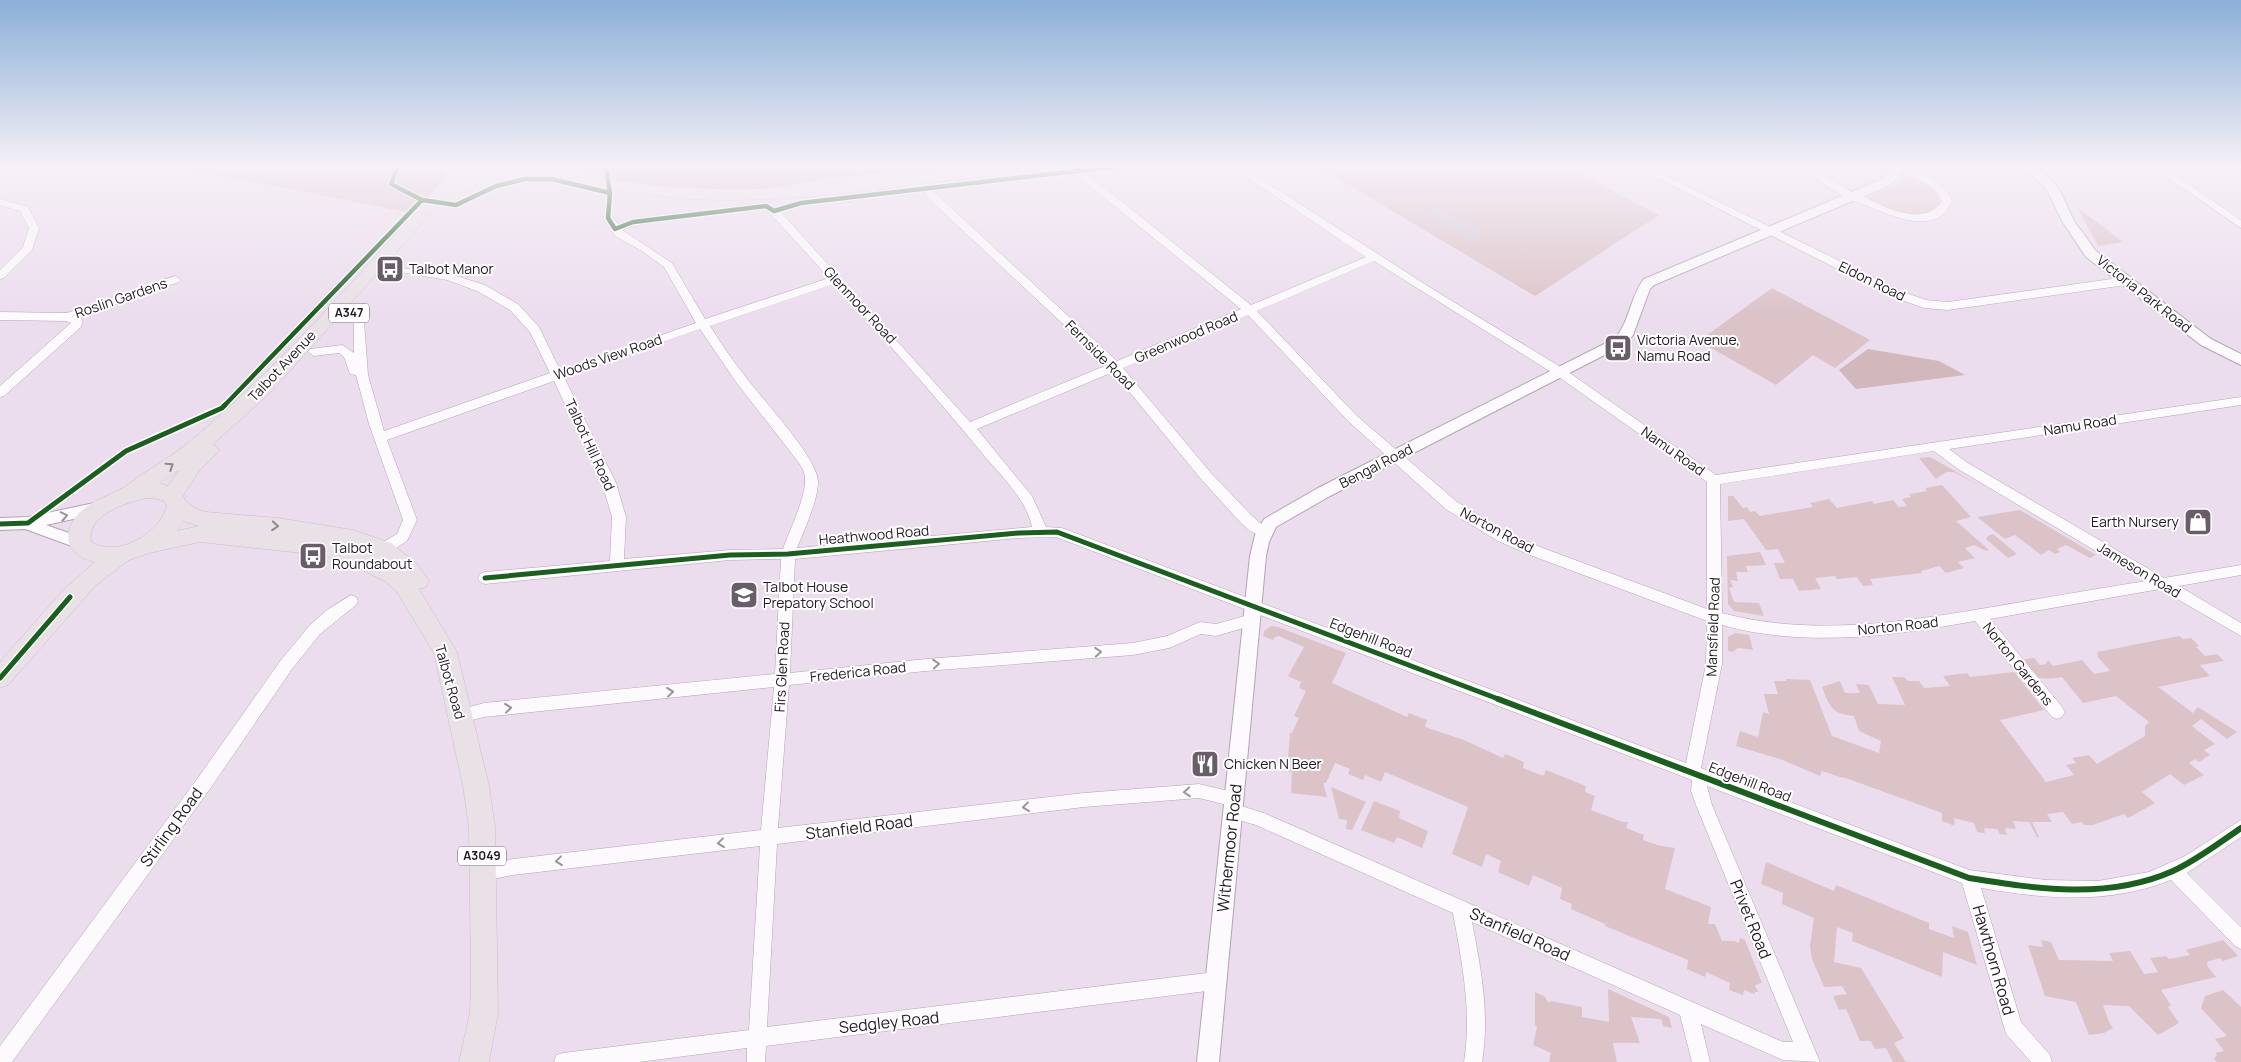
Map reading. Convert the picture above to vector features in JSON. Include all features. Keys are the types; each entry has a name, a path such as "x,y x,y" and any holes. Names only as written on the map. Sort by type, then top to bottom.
{"main road":[{"name":"Talbot Avenue","path":"130,493 193,450 264,387 398,241 417,216"},
{"name":"Talbot Avenue","path":"174,501 192,466 261,408 314,352 434,216"},
{"name":"A347","path":"0,678 70,596 88,579 131,550 153,540 168,527 174,518 174,501 163,492 151,490 130,493 99,508 82,526 79,535 84,548 70,596"},
{"name":"A3049","path":"174,501 193,516 206,520 318,531 353,538 383,549 409,570 425,590 436,612 445,652"},
{"name":"Talbot Road","path":"131,550 200,534 320,547 344,551 394,576 405,586 445,652 476,786 482,827 484,1013 474,1062"},
{"path":"84,548 103,555 131,550"}],"street":[{"path":"0,276 28,248 34,228 27,216"},
{"name":"Glenmoor Road","path":"611,224 687,216"},
{"name":"Glenmoor Road","path":"779,216 906,356 968,428 1034,511 1040,531"},
{"name":"Fernside Road","path":"953,216 1116,367 1206,476 1246,519 1255,527 1264,531"},
{"name":"Norton Road","path":"1132,216 1250,310 1353,419 1452,506 1503,537 1544,555 1715,618 1775,628 1836,632 1898,628 2241,570"},
{"name":"Namu Road","path":"1311,216 1560,372 1713,480 2241,401"},
{"name":"Eldon Road","path":"1739,216 1910,300 1938,306 2126,280"},
{"name":"Bengal Road","path":"1264,531 1270,523 1289,511 1619,342 1626,335 1644,288 1649,282 1808,216"},
{"path":"1903,216 1929,216"},
{"name":"Victoria Park Road","path":"2065,216 2087,250 2206,342 2241,360"},
{"path":"2227,216 2241,225"},
{"name":"Firs Glen Road","path":"611,224 619,234 646,249 668,265 703,325 740,379 801,456 811,473 812,484 808,499 788,554 782,680 769,837 756,1062"},
{"name":"Greenwood Road","path":"968,428 1375,257"},
{"name":"Talbot Hill Road","path":"404,270 449,277 480,288 514,307 535,330 609,483 617,507 620,532 617,566"},
{"name":"Roslin Gardens","path":"68,316 174,280"},
{"name":"Woods View Road","path":"381,437 556,375 836,280"},
{"path":"0,316 68,316 77,321 77,324 0,393"},
{"path":"360,324 358,346 363,387"},
{"path":"314,352 334,348 347,351 355,374 363,387 381,437 410,520 402,537 383,549"},
{"name":"Jameson Road","path":"1936,446 1964,466 2241,630"},
{"name":"Mansfield Road","path":"1696,774 1712,674 1715,618 1715,489 1713,480"},
{"path":"0,524 28,523 99,508"},
{"path":"28,523 84,548"},
{"name":"Heathwood Road","path":"485,578 730,555 788,554 1040,531 1057,532 1071,536 1253,612"},
{"path":"1253,612 1260,546 1264,531"},
{"name":"Stirling Road","path":"0,1062 237,738 284,666 319,624 351,601"},
{"name":"Frederica Road","path":"460,716 484,710 926,665 1132,649 1168,642 1200,628 1216,630 1242,624 1253,612"},
{"name":"Edgehill Road","path":"1253,612 1696,774 1969,878 2027,888 2061,890 2120,886 2146,881 2174,871 2241,828"},
{"name":"Withermoor Road","path":"1208,1062 1253,612"},
{"name":"Norton Gardens","path":"1978,615 2057,712"},
{"name":"Privet Road","path":"1696,774 1704,805 1808,1057"},
{"name":"Stanfield Road","path":"483,873 513,867 769,837 1113,798 1199,791 1783,1051 1808,1057"},
{"path":"2174,871 2241,940"},
{"name":"Hawthorn Road","path":"1969,878 2013,1027 2043,1062"},
{"path":"1461,908 1475,990 1478,1029 1473,1062"},
{"name":"Sedgley Road","path":"563,1062 758,1036 986,1011 1215,981"},
{"path":"1688,1009 1701,1062"}],"shaded area":[{"path":"1400,216 1658,216 1535,296"},
{"path":"2082,216 2088,216 2123,242 2098,246"},
{"path":"1772,288 1870,340 1835,368 1813,355 1776,385 1699,341"},
{"path":"1868,349 1939,361 1965,375 1856,389 1839,370"},
{"path":"1929,457 1980,486 1954,472 1946,472 1936,479 1919,458"},
{"path":"1942,485 1971,517 1956,521 1989,550 1986,551 1974,545 1965,548 1975,558 1958,562 1964,568 1946,573 1939,566 1921,571 1922,573 1870,579 1873,585 1863,586 1857,577 1837,579 1835,576 1815,578 1821,589 1799,591 1793,579 1780,579 1774,563 1785,563 1778,549 1766,550 1744,519 1728,521 1728,496 1733,496 1743,508 1747,507 1750,512 1755,511 1760,516 1813,507 1810,503 1829,499 1837,508 1872,501 1874,504 1893,500 1899,507 1907,506 1902,499 1911,497 1909,494 1927,491 1925,488"},
{"path":"2020,510 2096,555 2090,558 2066,545 2057,549 2060,552 2055,554 2049,550 2041,555 2015,535 2005,539 1977,517"},
{"path":"1993,534 2017,554 2008,558 1986,539"},
{"path":"1760,552 1766,565 1746,566 1748,572 1736,572 1738,581 1730,580 1733,587 1729,588 1734,602 1759,603 1764,616 1734,611 1728,604 1727,556"},
{"path":"1271,626 1346,653 1332,683 1407,717 1409,713 1427,720 1425,727 1464,740 1503,758 1505,754 1524,762 1523,768 1543,776 1546,770 1586,786 1585,792 1595,796 1591,810 1623,822 1628,822 1626,828 1644,835 1643,840 1675,848 1665,889 1711,907 1708,924 1715,924 1722,941 1739,943 1740,938 1745,940 1762,983 1755,985 1758,992 1755,992 1755,994 1744,990 1743,995 1729,990 1730,983 1706,972 1705,977 1687,969 1688,960 1605,926 1605,924 1571,909 1572,904 1560,899 1562,888 1533,875 1529,886 1498,872 1501,861 1486,854 1482,867 1452,854 1468,807 1385,772 1381,782 1365,775 1363,780 1348,774 1350,769 1335,763 1326,783 1323,783 1327,797 1291,793 1292,772 1287,771 1290,733 1292,733 1299,718 1294,716 1306,691 1299,688 1301,682 1288,676 1304,647 1279,636 1273,640 1263,636 1264,631"},
{"path":"1735,633 1749,635 1753,650 1738,648 1733,652 1728,651 1728,637"},
{"path":"2179,636 2183,639 2191,638 2199,646 2196,647 2205,656 2217,654 2224,661 2200,665 2210,676 2158,687 2193,713 2198,707 2237,732 2227,739 2201,719 2192,726 2215,744 2204,750 2210,755 2199,762 2195,759 2189,763 2204,775 2184,785 2170,774 2142,792 2155,803 2128,818 2124,814 2093,825 2084,825 2082,822 2072,824 2063,812 2047,814 2052,822 2032,822 2039,837 2037,837 2029,822 2013,821 2016,829 2005,828 2007,835 2000,834 1997,829 1984,828 1985,833 1977,832 1974,823 1954,818 1955,826 1942,821 1942,813 1843,777 1822,771 1820,776 1780,759 1736,746 1740,731 1758,737 1763,712 1769,714 1764,694 1778,694 1774,681 1786,681 1786,679 1810,680 1832,736 1879,753 1881,741 1859,731 1854,716 1841,713 1832,708 1822,687 1840,681 1845,693 1860,693 1856,684 1869,685 1878,704 1905,705 1892,677 1904,677 1908,681 1919,681 1924,688 1950,686 1943,676 1967,673 1970,677 2014,672 2044,710 2000,720 2046,782 2074,775 2066,765 2076,763 2072,758 2089,755 2097,764 2145,736 2145,726 2149,722 2116,696 2083,703 2062,677 2047,679 2038,677 2033,675 2019,660 2034,658 2040,665 2046,664 2048,660 2053,666 2082,660 2094,674 2110,671 2098,657 2097,652"},
{"path":"1331,787 1366,802 1352,830 1346,829 1347,820 1339,819"},
{"path":"1374,801 1400,811 1399,818 1428,831 1422,848 1397,837 1394,843 1361,830"},
{"path":"1766,862 1834,891 1836,885 1929,923 1929,929 1954,938 1952,926 1968,932 1977,965 1943,952 1942,977 1852,941 1853,933 1837,927 1834,962 1861,968 1904,1038 1894,1043 1906,1062 1893,1062 1886,1048 1875,1049 1871,1041 1860,1041 1846,1009 1839,1010 1833,996 1847,994 1842,986 1824,987 1812,959 1810,946 1814,918 1782,904 1783,893 1761,884"},
{"path":"2041,940 2051,942 2059,960 2113,961 2109,953 2130,951 2144,974 2158,972 2150,958 2166,956 2169,959 2190,955 2186,950 2223,940 2238,956 2223,961 2220,958 2207,962 2208,967 2216,977 2161,990 2171,1005 2168,1007 2179,1023 2158,1035 2129,1006 2103,1005 2113,1028 2104,1033 2089,1035 2076,1002 2045,996 2028,945 2043,947"},
{"path":"1608,989 1669,1017 1672,1028 1663,1026 1661,1019 1631,1017 1640,1043 1613,1043 1617,1062 1549,1062 1551,1053 1533,1045 1537,1027 1535,1025 1535,992 1544,996 1549,1003 1551,1001 1582,1007 1582,1017 1609,1022"},
{"path":"2223,990 2241,1007 2241,1062 2217,1062 2214,1059 2217,1055 2215,1053 2224,1051 2215,1039 2227,1036 2201,1008 2205,996"}],"building":[{"path":"1429,216 1454,216 1484,233 1471,241"}],"cycle path":[{"path":"0,524 28,523 126,451 222,408 407,216"},
{"path":"608,216 615,229 633,222 687,216"},
{"path":"485,578 730,555 788,554 1019,533 1057,532 1969,878 2046,889 2072,890 2124,886 2149,880 2182,867 2241,828"},
{"path":"0,678 70,597"}],"place":[{"name":"Talbot Manor","path":"390,269"},
{"name":"Victoria Avenue, Namu Road","path":"1618,348"},
{"name":"Earth Nursery","path":"2198,522"},
{"name":"Talbot Roundabout","path":"313,556"},
{"name":"Talbot House Prepatory School","path":"744,595"},
{"name":"Chicken N Beer","path":"1205,764"}]}
